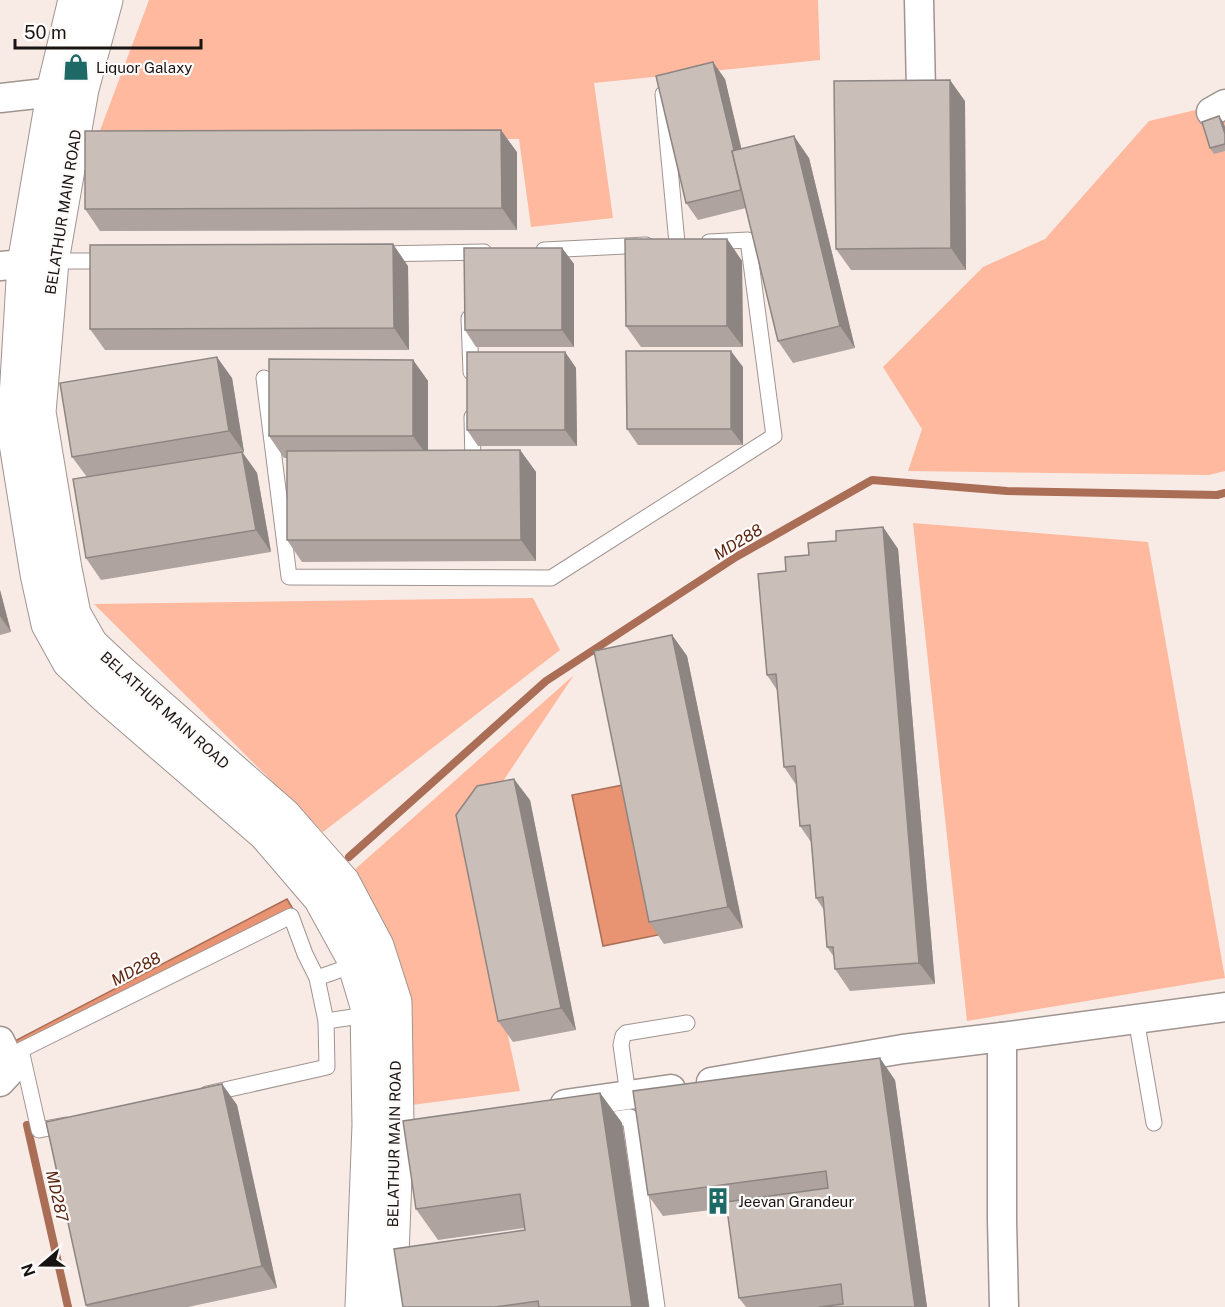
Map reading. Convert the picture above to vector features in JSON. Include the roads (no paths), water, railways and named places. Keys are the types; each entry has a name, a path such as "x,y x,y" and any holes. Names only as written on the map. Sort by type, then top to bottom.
{"street":[{"name":"BELATHUR MAIN ROAD","path":"75,0 55,83 25,264 18,428 37,574 48,624 69,662 265,834 309,886 352,956 367,1006 367,1016 395,1122 362,1307"},
{"name":"BELATHUR MAIN ROAD","path":"25,264 82,89 106,0"},
{"path":"919,0 921,91"},
{"path":"0,98 54,92"},
{"name":"BELATHUR MAIN ROAD","path":"18,428 65,569 74,614 92,644 284,815 343,882 377,946 394,1002 395,1122 399,1209 390,1307"},
{"path":"536,1107 628,1095 903,1049 1225,1007"},
{"path":"1002,1037 1004,1307"},
{"path":"0,1041 13,1068 0,1082"}],"lane":[{"path":"662,90 677,243"},
{"path":"264,378 289,577 551,578 774,436 748,240 530,250"},
{"path":"361,255 468,258 498,251"},
{"path":"25,264 125,261"},
{"path":"469,299 471,381"},
{"path":"451,469 473,463 472,405"},
{"path":"85,1120 39,1130 21,1050 291,916 317,978 326,1020 327,1067 189,1098"},
{"path":"317,978 354,966"},
{"path":"326,1020 367,1016"},
{"path":"1136,1019 1154,1123"},
{"path":"628,1095 621,1045 623,1036 626,1033 687,1023"},
{"path":"583,1123 630,1117 657,1307"}],"waterway":[{"name":"MD288","path":"349,857 546,681 736,557 872,480 1007,491 1217,495 1225,493"},
{"name":"MD287","path":"27,1125 68,1307"}],"place":[{"name":"Liquor Galaxy","path":"76,67"},
{"name":"Jeevan Grandeur","path":"718,1201"}]}
